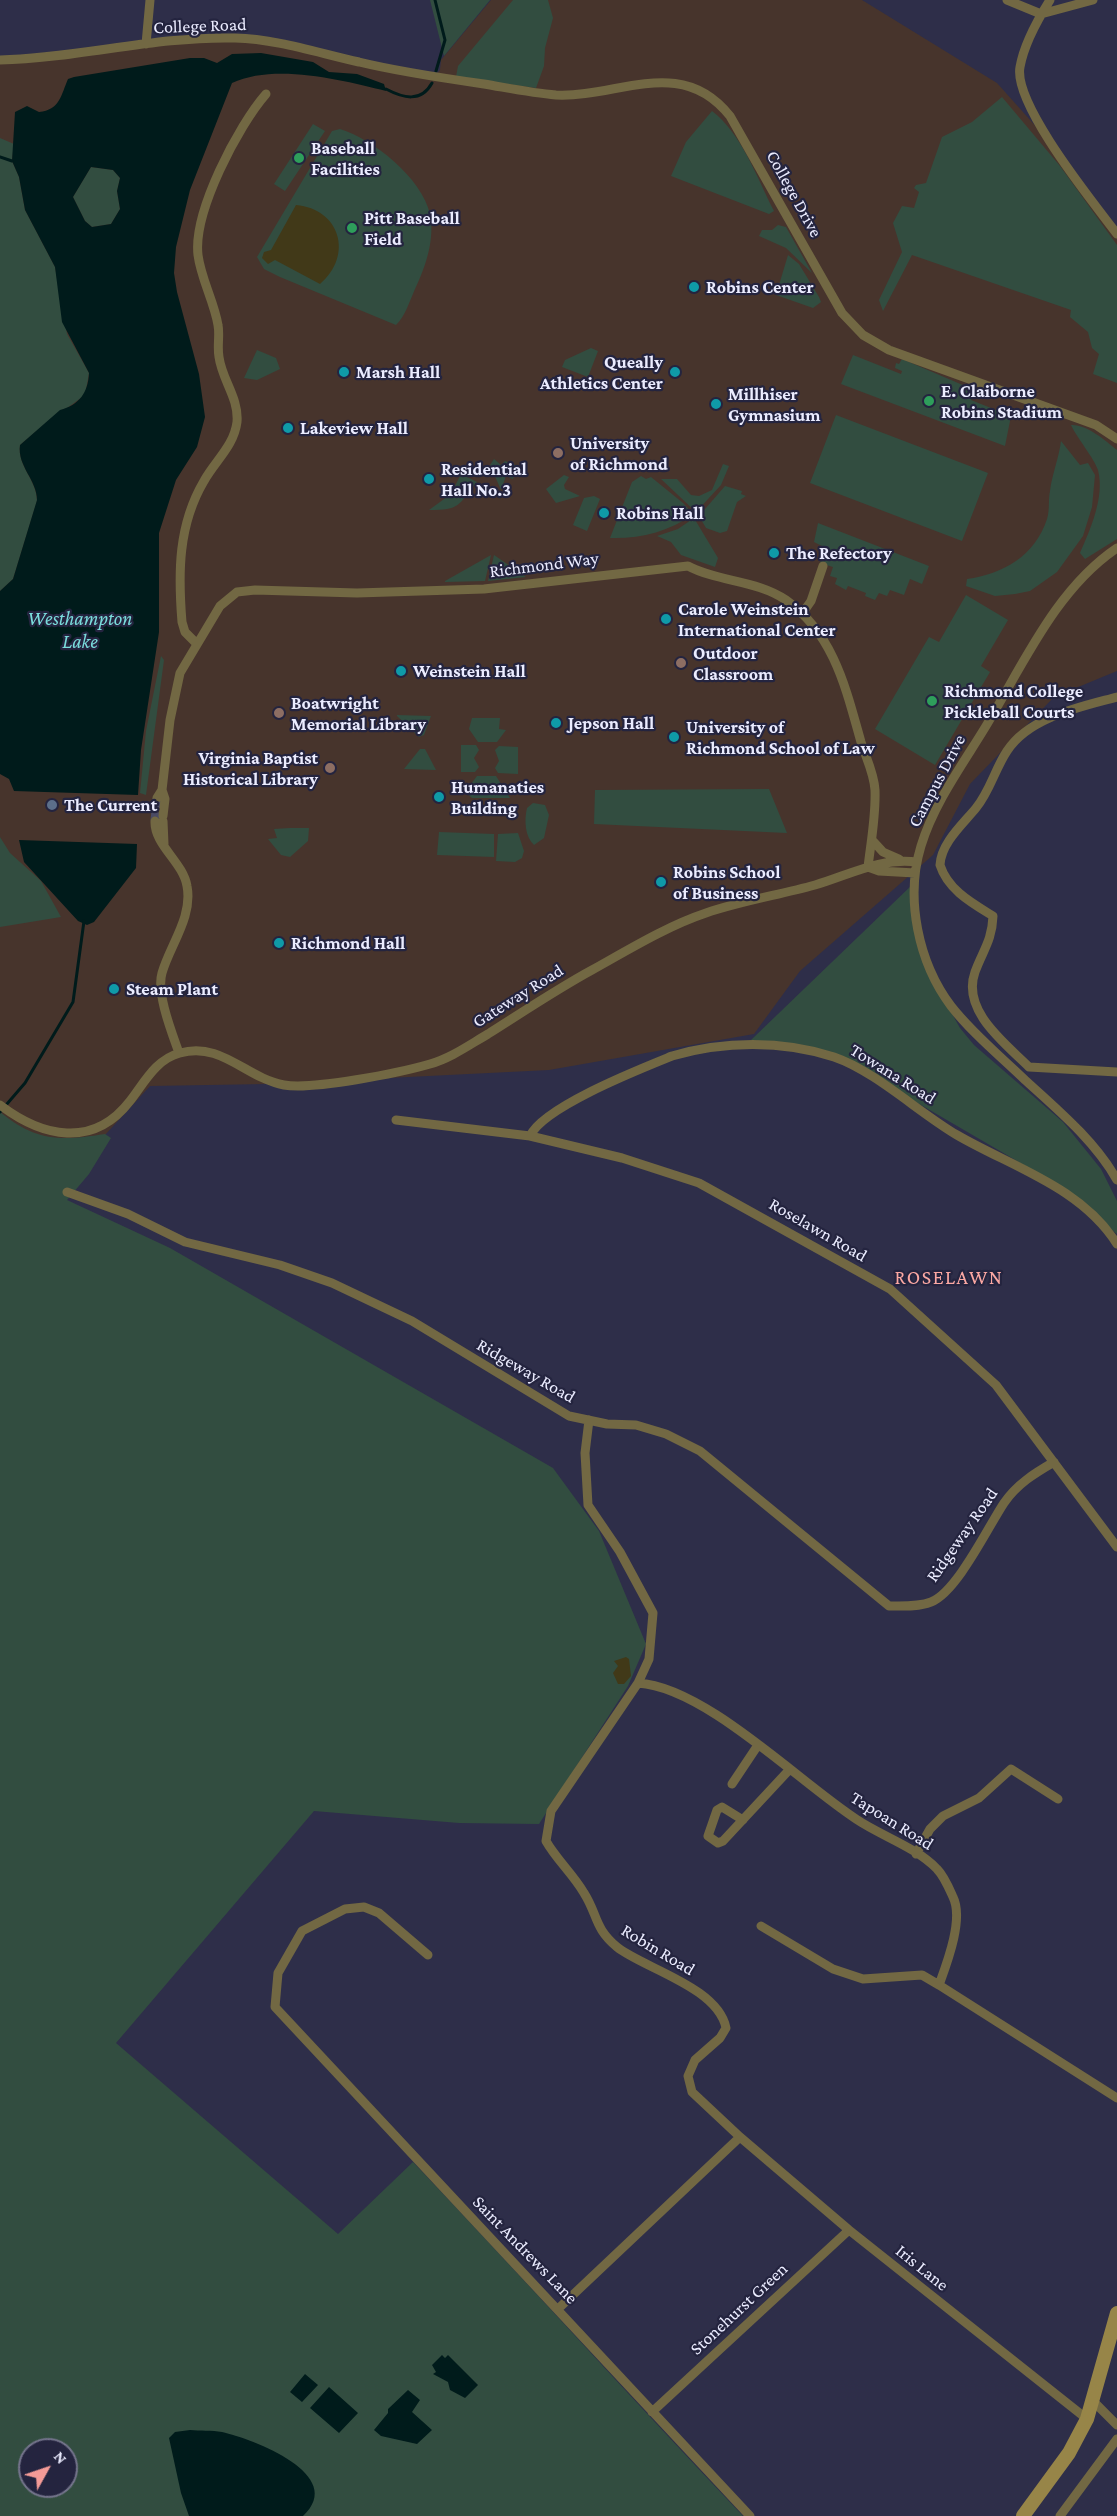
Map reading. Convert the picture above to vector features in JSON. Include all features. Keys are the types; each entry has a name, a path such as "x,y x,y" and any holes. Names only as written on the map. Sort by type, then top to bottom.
{"main road":[{"path":"1023,2516 1069,2453 1087,2419 1094,2402 1117,2313"}],"street":[{"path":"146,44 150,0"},
{"path":"1007,0 1041,14 1093,0"},
{"path":"1050,0 1041,14 1020,67 1022,89 1048,140 1117,234"},
{"name":"College Road","path":"0,60 58,57 206,38 260,40 435,77"},
{"name":"College Drive","path":"435,77 560,95 648,82 675,84 699,90 721,105 730,116 835,303 863,335 889,350 1096,425 1117,439"},
{"path":"197,644 185,632 182,622 179,589 181,548 193,503 204,480 232,439 237,416 234,397 219,357 219,327 198,256 199,237 210,196 232,144 254,108 266,94"},
{"name":"Campus Drive","path":"1117,548 1088,571 1057,610 941,801 924,837 915,873 917,926 932,974 951,1006 1085,1137 1117,1180"},
{"name":"Richmond Way","path":"179,1053 161,990 161,974 185,915 188,886 178,862 158,835 176,686 197,644 225,600 244,590 357,593 484,589 688,566 703,574 772,592 802,614 822,636 849,697 874,784 872,840 868,867"},
{"path":"802,614 811,601 823,567"},
{"path":"1029,1067 989,1025 974,999 973,980 989,945 993,916 967,900 950,884 943,874 940,860 949,842 978,806 1005,754 1017,739 1042,722 1061,714 1117,697"},
{"name":"Gateway Road","path":"872,840 883,852 904,860"},
{"name":"Gateway Road","path":"179,1053 198,1050 212,1052 258,1077 299,1086 431,1064 460,1051 591,970 698,916 814,885 885,861 918,862"},
{"name":"Gateway Road","path":"868,867 879,871 915,873"},
{"name":"Towana Road","path":"530,1136 540,1121 578,1099 680,1053 751,1044 815,1052 852,1066 957,1135 1032,1172 1064,1192 1100,1222 1117,1244"},
{"path":"0,1105 30,1126 58,1133 92,1129 117,1115 157,1066 179,1053"},
{"path":"1013,1068 1117,1072"},
{"name":"Roselawn Road","path":"396,1120 530,1136 622,1158 699,1183 890,1289 996,1385 1117,1547"},
{"name":"Ridgeway Road","path":"67,1192 128,1214 185,1242 280,1265 332,1283 412,1322 540,1401 569,1416 636,1425 666,1434 700,1451 889,1606 932,1602 948,1589 992,1526 1004,1502 1019,1485 1054,1462"},
{"path":"590,1420 585,1453 588,1505 620,1552 653,1613 649,1659 638,1683"},
{"name":"Tapoan Road","path":"638,1683 668,1689 758,1745 858,1821 916,1854 938,1870 955,1900 956,1926 939,1985"},
{"name":"Robin Road","path":"638,1683 550,1810 546,1841 586,1895 601,1932 620,1949 674,1976 706,2000 724,2020 726,2028 720,2038 695,2060 688,2076 692,2092 740,2137"},
{"path":"732,1784 758,1745"},
{"path":"743,1820 790,1769"},
{"path":"916,1854 930,1829 944,1816 979,1798 1011,1769 1058,1799"},
{"name":"Saint Andrews Lane","path":"428,1955 379,1913 364,1907 345,1909 302,1931 278,1973 275,2007 412,2156 559,2308 652,2412 750,2516"},
{"path":"761,1926 833,1969 853,1976 863,1979 922,1975 1117,2098"},
{"path":"559,2308 740,2137"},
{"name":"Iris Lane","path":"740,2137 849,2230 1087,2419"},
{"name":"Stonehurst Green","path":"652,2412 849,2230"},
{"path":"1094,2402 1117,2425"},
{"path":"1060,2516 1117,2439"}],"shaded area":[{"path":"430,0 490,0 444,56"},
{"name":"University of Richmond","path":"491,0 862,0 997,83 1048,140 1117,234 1117,671 1054,697 970,784 933,855 800,971 754,1034 549,1070 267,1084 150,1086 105,1135 0,1227 0,60 236,38 434,77 440,70 441,60"},
{"path":"513,0 548,0 553,18 545,48 544,66 536,88 456,77 458,66"},
{"path":"1002,97 1060,166 1117,245 1117,383 1093,374 1099,354 1092,348 1088,332 1070,317 1071,310 912,255 883,311 879,300 902,252 893,223 902,206 914,208 919,192 914,188 916,185 926,183 942,137 972,122"},
{"path":"712,111 732,132 748,157 774,211 769,214 671,176 686,142"},
{"name":"Baseball Facilities","path":"313,124 325,131 285,191 274,184"},
{"name":"Pitt Baseball Field","path":"340,129 367,141 407,174 425,200 430,214 431,233 426,262 407,308 396,325 280,277 264,269 257,257 332,131"},
{"path":"0,138 14,144 12,161 19,177 25,210 55,267 67,334 89,373 85,395 60,411 20,445 21,460 34,486 37,501 13,579 0,591"},
{"path":"91,167 113,170 120,178 117,191 120,209 111,224 92,227 85,221 73,197"},
{"path":"778,225 786,227 812,273 786,248 759,236 762,230 772,230"},
{"path":"788,255 799,264 819,297 821,302 813,308 776,295"},
{"path":"591,348 598,351 588,377 562,367 565,360"},
{"path":"257,350 276,358 280,369 257,380 244,378"},
{"name":"E. Claiborne Robins Stadium","path":"853,355 901,374 902,371 895,368 896,363 899,364 902,359 965,386 964,389 973,393 971,400 1011,416 1005,446 841,384"},
{"path":"836,415 988,473 962,541 810,483"},
{"path":"1071,425 1089,430 1117,450 1117,539 1085,559 1080,553 1095,513 1100,480 1096,465"},
{"path":"1061,441 1080,465 1088,463 1095,475 1092,507 1083,536 1057,572 1030,591 995,596 966,586 967,579 993,573 1016,561 1026,553 1042,532 1048,516 1049,494"},
{"path":"494,459 501,465 505,461 518,466 513,479 506,476 501,490 490,465"},
{"path":"723,464 729,466 721,485 696,512 661,479 677,479 691,495 699,496 712,490"},
{"path":"461,474 477,482 458,505 447,509 429,510 451,494"},
{"path":"564,475 569,477 564,485 565,489 580,496 556,503 546,489"},
{"path":"641,476 646,479 651,477 693,514 664,530 632,537 610,538 632,482"},
{"path":"725,486 742,491 741,494 746,496 737,502 727,531 720,533 706,528 699,516"},
{"path":"594,496 600,499 587,531 573,525 584,498"},
{"path":"694,518 718,558 715,567 681,555 671,542 657,536 678,529"},
{"path":"818,523 929,566 922,584 910,579 904,595 890,590 887,596 879,593 875,600 865,596 866,593 848,586 846,590 835,584 837,578 830,576 833,567 820,563 826,548 814,542"},
{"path":"491,555 485,581 445,582 445,581"},
{"path":"494,555 526,577 488,581"},
{"name":"Richmond College Pickleball Courts","path":"966,595 1008,620 981,666 990,672 935,765 875,729 929,637 939,642"},
{"path":"161,656 164,660 146,795 140,793 146,731"},
{"path":"397,716 431,716 424,735 419,737"},
{"path":"472,718 500,718 499,729 506,730 497,742 478,742 469,729"},
{"path":"461,745 476,745 479,750 474,758 479,767 475,772 461,772"},
{"path":"499,746 518,747 518,774 498,773 495,768 499,761 495,750"},
{"path":"420,749 425,749 436,770 404,769"},
{"path":"477,776 496,776 510,798 472,798 465,792"},
{"path":"769,789 787,833 594,824 595,790"},
{"path":"533,803 545,805 549,815 544,838 534,845 527,833 526,823 527,808"},
{"path":"309,828 308,841 290,857 281,855 268,839 277,838 274,829"},
{"path":"439,832 494,834 494,857 437,855"},
{"path":"518,833 524,851 522,858 515,862 496,861 498,834"},
{"path":"0,837 10,853 41,881 61,917 0,927"},
{"path":"913,884 926,967 960,1028 974,1045 1063,1122 1101,1169 1117,1201 1117,1234 1036,1172 832,1053 751,1040"},
{"path":"0,1112 26,1129 50,1137 75,1138 105,1134 111,1138 89,1174 67,1200 170,1248 553,1468 599,1531 646,1644 628,1686 539,1824 459,1823 314,1811 116,2043 338,2234 413,2162 743,2516 0,2516"}],"sand":[{"path":"296,205 311,208 323,215 332,224 337,235 339,247 337,260 331,272 320,284 275,260 268,264 262,258 264,252 271,250"},
{"path":"626,1657 629,1659 631,1676 624,1684 618,1684 613,1673 618,1666 614,1661"}],"water":[{"name":"Westhampton Lake","path":"261,53 313,62 329,72 357,74 384,84 386,91 309,75 268,74 232,83 190,190 176,247 174,273 177,292 199,374 205,417 197,447 176,480 159,533 159,632 141,750 138,795 14,791 9,779 0,774 0,591 13,579 37,500 34,486 21,460 20,445 60,410 72,405 81,397 87,387 89,373 62,322 55,267 25,210 19,177 12,161 15,112 27,106 39,112 46,111 56,105 68,79 74,77 190,58 204,58 217,63 232,54","holes":["91,167 113,170 120,178 117,191 120,209 111,224 92,227 85,221 73,197"]},
{"path":"19,840 137,844 136,868 94,922 87,925 78,921 24,862"},
{"path":"442,2355 445,2358 448,2355 478,2385 465,2398 450,2390 448,2382 433,2374 436,2372 432,2365"},
{"path":"305,2374 318,2385 302,2402 290,2392"},
{"path":"329,2387 358,2413 339,2433 310,2408"},
{"path":"408,2390 420,2400 412,2412 432,2430 417,2444 381,2436 374,2430 388,2413 388,2409"},
{"path":"190,2430 222,2432 236,2436 254,2442 291,2461 305,2473 314,2487 314,2501 303,2516 189,2516 181,2493 169,2438 175,2432"}],"waterway":[{"path":"435,0 445,40 436,71"},
{"path":"386,89 411,97 423,94 432,83"},
{"path":"0,157 12,161"},
{"path":"0,1112 25,1083 73,1002 84,921"}],"tunnel":[{"path":"155,821 157,798"}],"place":[{"name":"Baseball Facilities","path":"299,158"},
{"name":"Pitt Baseball Field","path":"352,228"},
{"name":"Robins Center","path":"694,287"},
{"name":"Marsh Hall","path":"344,372"},
{"name":"Queally Athletics Center","path":"675,372"},
{"name":"E. Claiborne Robins Stadium","path":"929,401"},
{"name":"Millhiser Gymnasium","path":"716,404"},
{"name":"Lakeview Hall","path":"288,428"},
{"name":"University of Richmond","path":"558,453"},
{"name":"Residential Hall No.3","path":"429,479"},
{"name":"Robins Hall","path":"604,513"},
{"name":"The Refectory","path":"774,553"},
{"name":"Carole Weinstein International Center","path":"666,619"},
{"name":"Outdoor Classroom","path":"681,663"},
{"name":"Weinstein Hall","path":"401,671"},
{"name":"Richmond College Pickleball Courts","path":"932,701"},
{"name":"Boatwright Memorial Library","path":"279,713"},
{"name":"Jepson Hall","path":"556,723"},
{"name":"University of Richmond School of Law","path":"674,737"},
{"name":"Virginia Baptist Historical Library","path":"330,768"},
{"name":"Humanaties Building","path":"439,797"},
{"name":"The Current","path":"52,805"},
{"name":"Robins School of Business","path":"661,882"},
{"name":"Richmond Hall","path":"279,943"},
{"name":"Steam Plant","path":"114,989"}],"district":[{"name":"ROSELAWN","path":"949,1278"}]}
